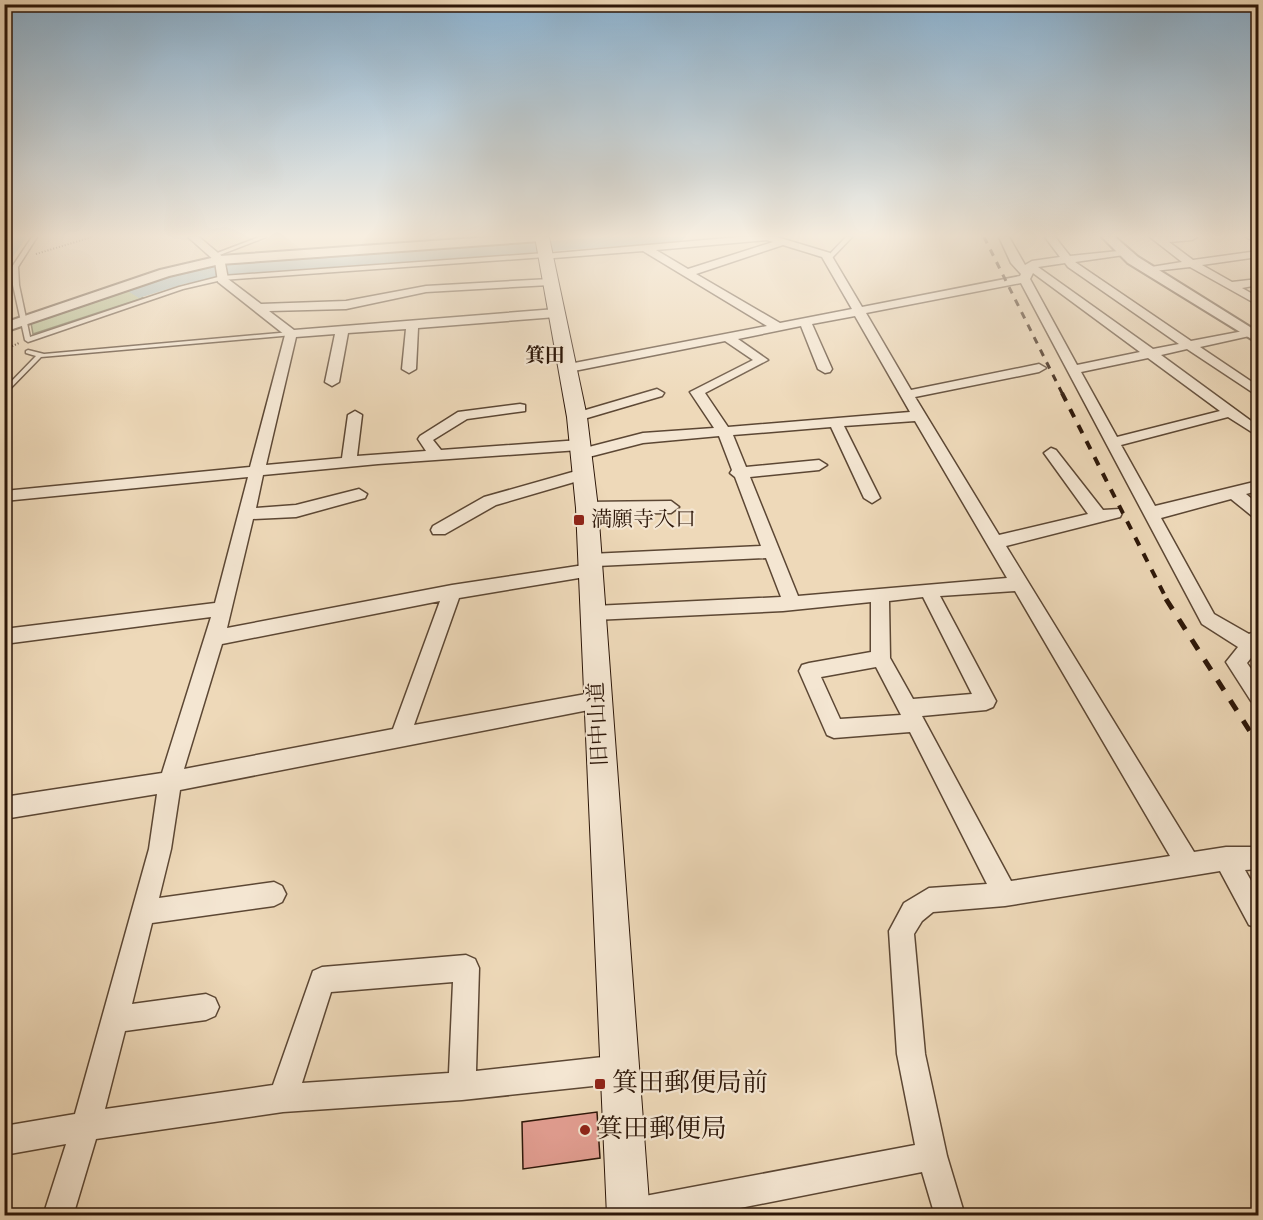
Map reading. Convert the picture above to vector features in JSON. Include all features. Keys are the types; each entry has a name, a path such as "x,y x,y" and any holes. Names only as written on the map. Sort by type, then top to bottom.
{"main road":[{"name":"旧中山道","path":"552,294 569,368 587,508 629,1215"}],"street":[{"path":"16,324 104,294"},
{"path":"246,294 291,334 556,313"},
{"path":"260,308 346,305 401,294"},
{"path":"721,294 779,328"},
{"path":"849,294 919,416 1022,584 1189,866"},
{"path":"569,368 806,323 935,294"},
{"path":"1038,294 1111,443 1208,619 1255,641 1236,662 1258,695"},
{"path":"1061,294 1150,352 1258,432"},
{"path":"1115,294 1258,392"},
{"path":"1188,294 1254,335"},
{"path":"1244,294 1258,302"},
{"path":"806,323 825,369"},
{"path":"409,369 412,324"},
{"path":"332,382 342,330"},
{"path":"58,1215 86,1126 160,849 170,781 215,638 291,334"},
{"path":"1074,370 1186,344 1254,335"},
{"path":"727,338 762,360 697,392 725,433 738,473 792,603"},
{"path":"907,395 1039,368"},
{"path":"439,530 581,448 657,393"},
{"path":"436,454 425,439 464,415 520,408"},
{"path":"1111,443 1231,412"},
{"path":"349,461 355,415"},
{"path":"4,496 349,461 436,454 581,448 643,438 919,416"},
{"path":"836,422 872,498"},
{"path":"996,542 1106,515 1051,453"},
{"path":"738,473 819,465"},
{"path":"1148,512 1163,512 1258,486"},
{"path":"1234,493 1258,512"},
{"path":"245,514 296,511 359,495"},
{"path":"587,508 671,507"},
{"path":"215,638 591,565 771,552"},
{"path":"594,613 792,603 1022,584"},
{"path":"881,658 809,671 834,729 986,701 928,590"},
{"path":"400,736 452,592"},
{"path":"880,594 881,658 1005,894"},
{"path":"4,637 221,609"},
{"path":"4,808 335,752 400,736 597,701"},
{"path":"950,1215 932,1156 911,1054 901,931 913,912 929,900 1005,894 1226,859 1258,858"},
{"path":"1226,859 1258,916"},
{"path":"143,912 274,894"},
{"path":"283,1098 322,980 466,968 462,1086"},
{"path":"114,1019 206,1007"},
{"path":"4,1142 86,1126 283,1098 462,1086 621,1069"},
{"path":"629,1215 932,1156"}],"lane":[{"path":"15,294 16,324 30,347"},
{"path":"4,393 30,347 166,294"},
{"path":"30,347 291,334"}],"path":[{"path":"4,350 30,347"}],"green space":[{"path":"115,294 139,294 143,298 33,334 31,323"}],"building":[{"path":"597,1112 600,1158 523,1169 522,1122"}],"railway":[{"path":"1012,294 1062,393"},
{"path":"1062,393 1167,600"},
{"path":"1166,599 1258,744"}],"place":[{"name":"満願寺入口","path":"579,520"},
{"name":"箕田郵便局前","path":"600,1084"},
{"name":"箕田郵便局","path":"585,1130"}],"district":[{"name":"箕田","path":"545,357"}]}
